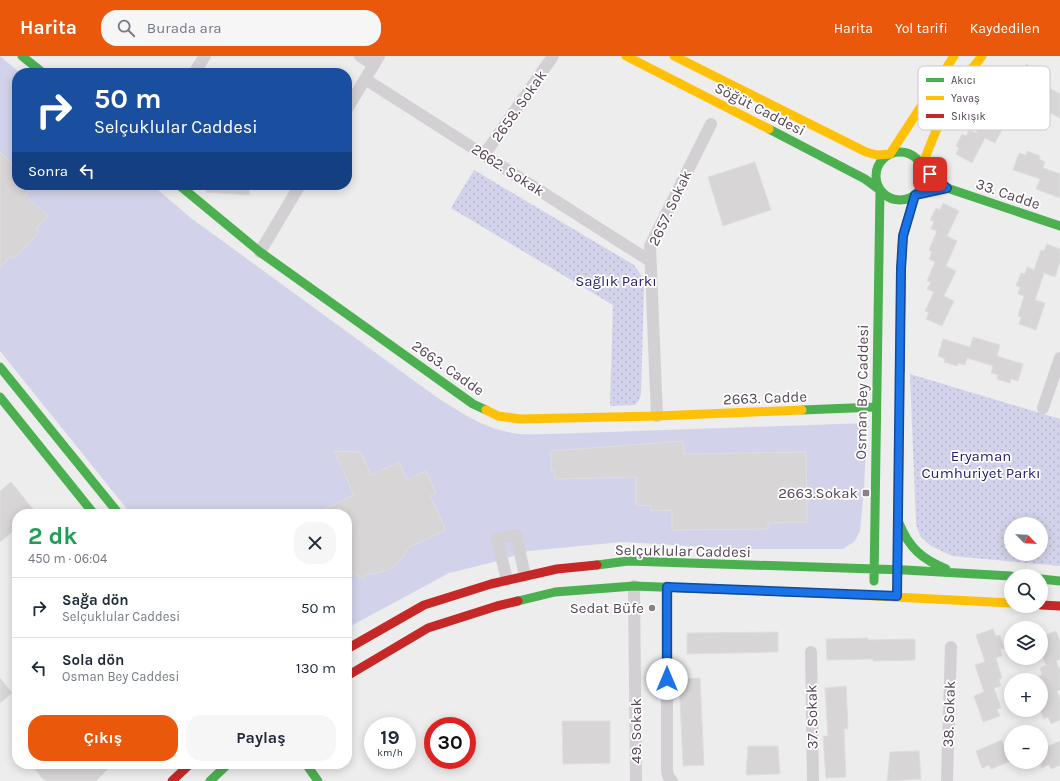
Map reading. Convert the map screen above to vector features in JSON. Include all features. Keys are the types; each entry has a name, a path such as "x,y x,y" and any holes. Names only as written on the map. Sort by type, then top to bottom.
{"main road":[{"path":"22,56 37,68"},
{"name":"Söğüt Caddesi","path":"626,56 865,179 880,190"},
{"name":"Söğüt Caddesi","path":"674,56 866,152 877,155 890,154"},
{"path":"947,66 954,56"},
{"path":"973,66 982,56"},
{"path":"890,154 918,111"},
{"path":"922,167 936,130"},
{"path":"897,596 901,269 903,236 915,195 920,189 924,175 919,161 906,152 890,154 880,163 877,169 877,183 880,190 890,198 903,200 915,195 928,192"},
{"path":"922,167 932,176"},
{"name":"33. Cadde","path":"943,187 1060,226"},
{"name":"2663. Cadde","path":"185,190 260,252 473,404 498,416 520,419 657,416 876,407"},
{"name":"Osman Bey Caddesi","path":"874,595 880,190"},
{"path":"0,367 115,509"},
{"path":"0,397 90,509"},
{"path":"898,519 906,540 916,552 938,566 958,573"},
{"name":"Selçuklular Caddesi","path":"352,646 424,605 491,584 557,569 628,562 668,566 897,570 1004,576"},
{"path":"1048,580 1060,581"},
{"path":"352,673 428,628 497,606 555,592 668,584 1004,603"},
{"path":"1048,605 1060,606"},
{"path":"172,781 185,769"},
{"path":"210,781 223,769"},
{"path":"310,769 318,781"}],"street":[{"path":"197,68 205,56"},
{"path":"352,101 377,60 360,56"},
{"name":"2658. Sokak","path":"484,155 553,56"},
{"name":"2662. Sokak","path":"366,79 650,261"},
{"name":"2657. Sokak","path":"657,416 650,246 711,124"},
{"path":"260,252 297,190"},
{"path":"1043,408 1060,358"},
{"path":"507,580 497,539 516,535 525,576"},
{"name":"49. Sokak","path":"668,584 667,770 668,776 672,781"},
{"name":"49. Sokak","path":"634,586 636,781"},
{"name":"38. Sokak","path":"946,781 951,647"},
{"name":"37. Sokak","path":"811,652 813,781"}],"green space":[{"path":"0,56 14,68 12,68 12,190 158,190 191,218 435,396 475,420 508,432 532,434 867,423 864,490 860,531 855,541 843,549 740,549 622,542 528,551 498,561 449,573 352,625 352,509 127,509 0,351"},
{"name":"Sağlık Parkı","path":"474,170 634,265 641,275 644,286 641,394 635,405 610,406 613,305 451,208"},
{"name":"Eryaman Cumhuriyet Parkı","path":"910,374 1060,419 1060,566 1006,561 1048,561 1048,517 1004,517 1004,561 952,556 931,546 920,536 916,524"}],"building":[{"path":"1050,88 1060,94 1060,118 1050,113"},
{"path":"969,130 976,133 978,130 1002,130 995,143 985,138 972,163 956,154 959,148 956,146 962,134 966,136"},
{"path":"1027,151 1040,156 1039,159 1045,162 1043,168 1060,174 1060,198 1036,189 1040,179 1013,170 1019,153 1026,155"},
{"path":"0,152 12,164 12,190 30,190 25,195 48,216 36,229 39,232 14,259 10,256 0,268"},
{"path":"755,162 771,210 723,226 708,177"},
{"path":"206,190 250,190 249,195 206,192"},
{"path":"943,203 959,211 947,236 957,241 946,266 956,271 944,296 954,301 942,326 926,319 929,312 925,311 934,292 927,289 931,282 927,281 935,262 929,259 932,252 929,250 937,231 931,229 934,222 930,220 936,208 940,210"},
{"path":"1047,244 1060,249 1060,262 1055,277 1044,273 1035,300 1045,303 1036,330 1019,324 1021,317 1018,316 1024,296 1018,294 1020,287 1016,286 1021,273 1025,274 1027,267 1034,270 1041,250 1044,251"},
{"path":"973,337 1000,345 997,356 1023,364 1018,381 1011,379 1010,383 997,379 998,375 991,373 993,366 967,358 965,365 958,363 957,366 944,362 945,359 938,356 943,339 970,347"},
{"path":"683,441 684,454 806,452 807,522 768,523 768,529 672,530 672,510 651,511 651,506 636,505 636,477 555,479 554,470 551,470 551,451"},
{"path":"334,451 361,452 371,475 399,462 407,480 426,471 436,493 430,496 446,530 408,548 396,565 377,573 366,574 363,579 352,572 352,509 325,509 354,495"},
{"path":"11,482 33,509 12,509 12,532 0,542 0,491"},
{"path":"993,629 996,636 1000,635 1004,648 1000,649 1002,656 996,658 1002,678 999,679 1001,686 994,688 1001,708 997,709 1000,716 983,722 974,696 984,692 975,665 985,662 976,635"},
{"path":"1056,631 1060,641 1060,659 1056,661 1060,670 1060,690 1057,691 1060,699 1060,720 1051,724 1048,717 1048,673 1041,673 1040,668 1048,665 1048,634"},
{"path":"778,632 778,652 687,654 687,633"},
{"path":"868,638 868,640 915,639 915,660 827,660 826,639"},
{"path":"0,678 12,693 0,703"},
{"path":"700,678 704,765 683,766 679,679"},
{"path":"846,686 848,729 844,729 846,777 826,778 823,736 828,736 825,688"},
{"path":"562,721 610,721 610,763 563,764"},
{"path":"1002,740 1004,746 1004,764 991,769 989,765 982,768 976,751"},
{"path":"1060,741 1060,765 1051,769 1048,765 1048,746"},
{"path":"748,746 778,746 780,774 746,775"},
{"path":"919,751 921,779 887,781 890,752"},
{"path":"35,769 108,769 96,781 47,781 42,778"}],"traffic: fast":[{"path":"22,56 37,68"},
{"path":"769,129 865,179 880,190"},
{"path":"900,152 909,154 917,159 922,167 924,176 922,185 917,193 909,198 900,200 891,198 883,193 878,185 876,176 878,167 883,159 891,154 900,152"},
{"path":"947,188 1060,226"},
{"path":"185,190 260,252 473,404 486,410"},
{"path":"874,581 880,190"},
{"path":"0,367 115,509"},
{"path":"0,397 90,509"},
{"path":"802,410 876,407"},
{"path":"899,523 907,539 917,552 923,557 946,569"},
{"path":"597,565 628,561 905,570 1004,576"},
{"path":"1048,580 1060,581"},
{"path":"518,601 555,592 634,586 817,593"},
{"path":"210,781 223,769"},
{"path":"310,769 318,781"}],"traffic: slow":[{"path":"626,56 769,129"},
{"path":"674,56 866,152 877,155 890,154"},
{"path":"947,66 954,56"},
{"path":"974,66 982,56"},
{"path":"890,154 918,111"},
{"path":"922,167 936,130"},
{"path":"897,597 900,371"},
{"path":"486,410 498,416 520,419 657,416 802,410"},
{"path":"817,593 1004,603"}],"traffic: jam":[{"path":"900,371 901,269 903,236 915,195"},
{"path":"352,646 424,605 491,584 557,569 597,565"},
{"path":"352,673 428,628 497,606 518,601"},
{"path":"1048,605 1060,606"},
{"path":"172,781 185,769"}],"place":[{"name":"2663.Sokak","path":"866,493"},
{"name":"Sedat Büfe","path":"652,608"}],"route":[{"path":"667,679 667,587 897,596 901,269 903,236 915,195 947,188 930,174"}]}
